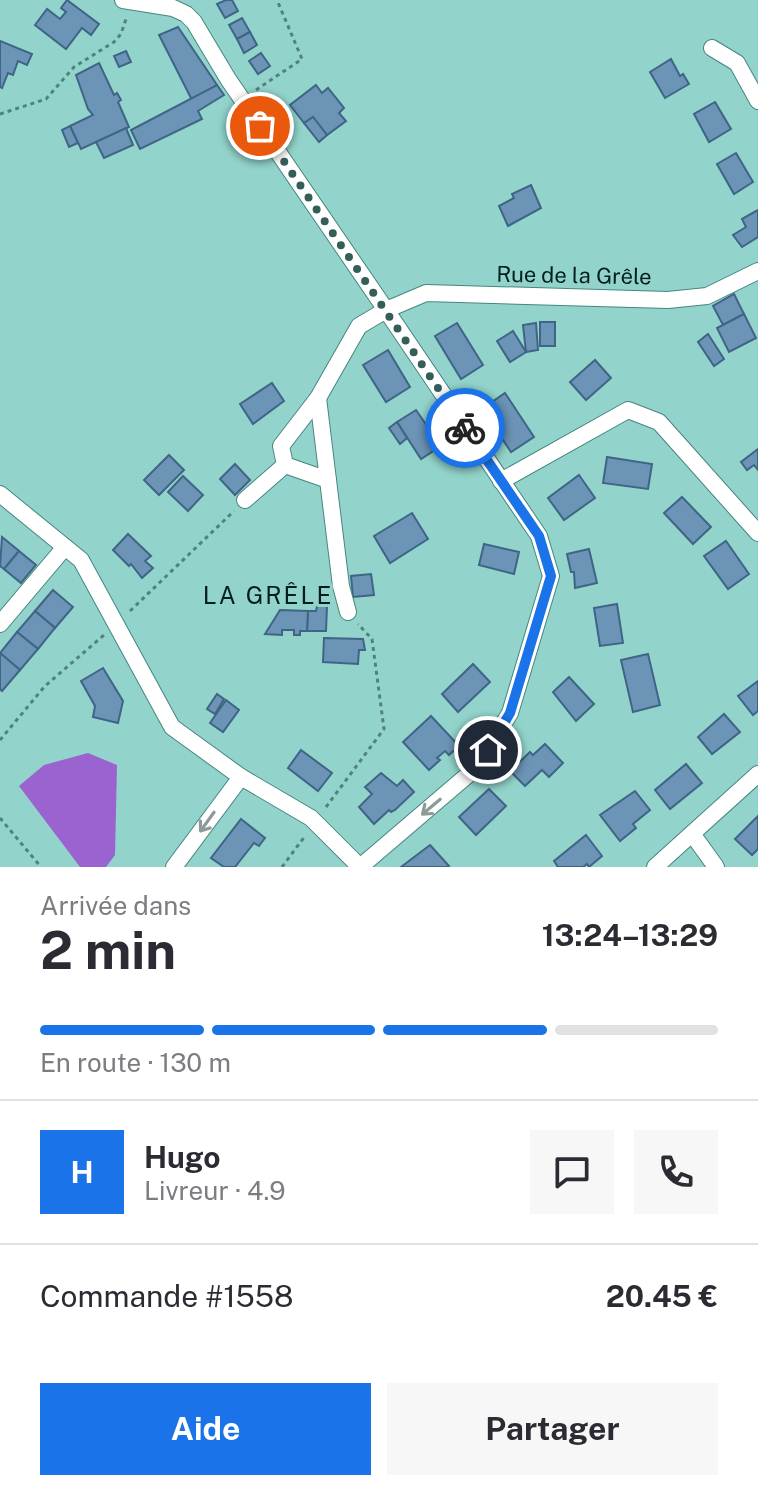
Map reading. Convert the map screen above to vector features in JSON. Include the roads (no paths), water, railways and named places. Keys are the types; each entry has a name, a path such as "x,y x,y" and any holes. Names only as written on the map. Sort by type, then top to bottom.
{"street":[{"path":"0,494 81,560 172,727 241,777 315,822 360,867 476,768 510,713 551,576 539,536 242,100 194,22 173,8 127,2"},
{"path":"712,48 737,63 758,101"},
{"name":"Rue de la Grêle","path":"285,465 281,446 318,398 359,326 386,310 426,293 681,299 707,296 758,271"},
{"path":"318,398 341,586 348,612"},
{"path":"501,481 628,410 659,422 758,533"},
{"path":"245,500 285,465 328,480"},
{"path":"0,624 65,547"},
{"path":"655,867 758,774"},
{"path":"174,867 241,777"},
{"path":"693,835 716,867"}],"district":[{"name":"LA GRÊLE","path":"268,595"}]}
